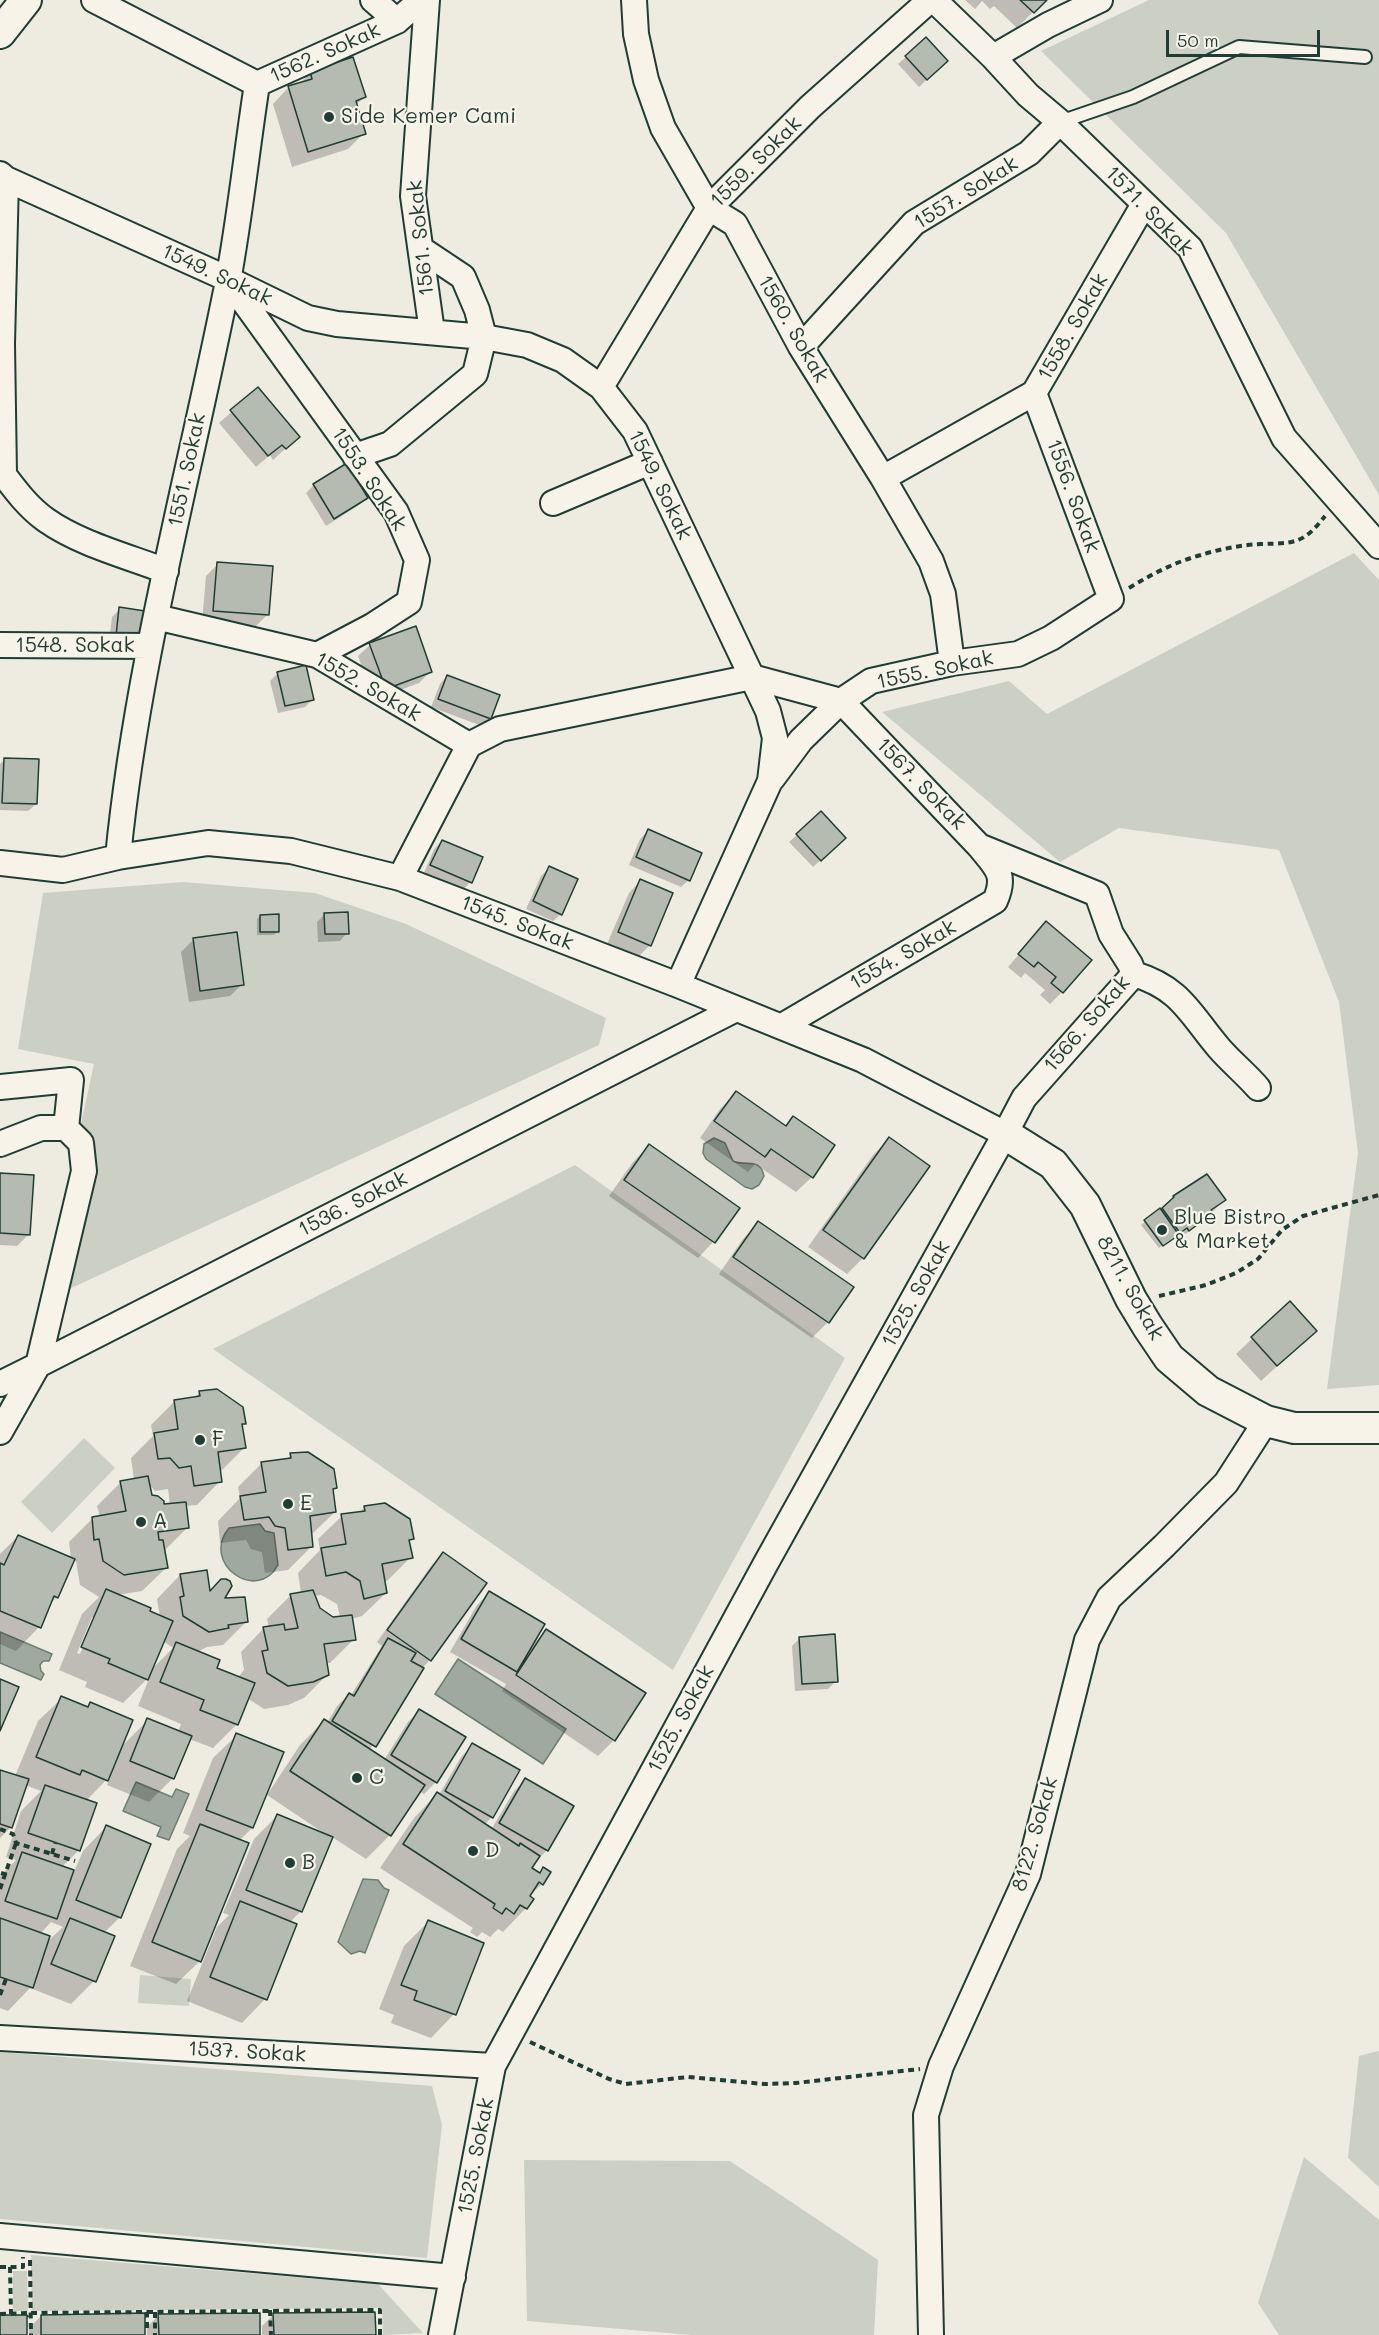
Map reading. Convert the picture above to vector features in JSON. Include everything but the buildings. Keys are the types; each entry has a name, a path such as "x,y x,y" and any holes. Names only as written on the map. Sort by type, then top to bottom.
{"street":[{"path":"0,33 26,0"},
{"path":"94,0 257,84"},
{"path":"373,0 397,21"},
{"name":"1562. Sokak","path":"257,84 397,21 421,0"},
{"name":"1561. Sokak","path":"427,0 413,196 432,332"},
{"name":"1560. Sokak","path":"634,0 638,46 646,80 663,128 709,208 735,224 801,347 883,478 931,561 943,594 952,663"},
{"name":"1559. Sokak","path":"601,387 709,208 810,107 930,0"},
{"name":"1571. Sokak","path":"934,0 993,57 1028,95 1060,122 1190,249 1284,438 1379,546"},
{"path":"993,57 1048,25 1100,0"},
{"name":"1551. Sokak","path":"118,857 123,802 150,646 228,279 257,84"},
{"name":"1557. Sokak","path":"801,347 914,223 1029,153 1060,122"},
{"path":"3,177 2,475 45,519 78,537 166,571"},
{"name":"1549. Sokak","path":"3,177 228,279 308,318 337,324 484,337 527,345 563,360 601,387 635,431 768,711 775,738 770,781 678,985"},
{"name":"1558. Sokak","path":"883,478 1034,393 1144,204"},
{"path":"355,456 390,444 475,374 484,337 477,310 463,277 421,249"},
{"name":"1553. Sokak","path":"228,279 396,512 417,560 409,602 372,627 317,655"},
{"name":"1556. Sokak","path":"1034,393 1111,599"},
{"path":"553,503 650,462"},
{"name":"1555. Sokak","path":"770,781 801,740 841,701 871,681 952,663 1018,654 1051,638 1111,599"},
{"name":"1552. Sokak","path":"156,617 317,655 382,696 469,745"},
{"name":"1548. Sokak","path":"0,645 150,646"},
{"path":"400,878 469,745 500,729 752,677 841,701"},
{"name":"1567. Sokak","path":"841,701 980,846 998,870"},
{"name":"1545. Sokak","path":"0,863 63,870 118,857 208,843 291,851 400,878 678,985 863,1060 1005,1134"},
{"name":"1566. Sokak","path":"980,846 1097,894 1111,934 1134,974 1024,1098 1005,1134"},
{"name":"1554. Sokak","path":"782,1026 995,901 1002,886 998,870"},
{"path":"1134,974 1158,984 1182,1001 1193,1012 1219,1048 1258,1088"},
{"name":"1536. Sokak","path":"0,1384 736,1009"},
{"path":"0,1087 71,1080 66,1128"},
{"path":"0,1144 41,1128 66,1128 81,1143 84,1171 38,1365 0,1432"},
{"name":"8211. Sokak","path":"1005,1134 1053,1164 1085,1205 1131,1299 1170,1358 1208,1391 1266,1421 1294,1428 1379,1428"},
{"name":"1525. Sokak","path":"441,2335 493,2066 760,1574 1005,1134"},
{"path":"0,1370 38,1365"},
{"name":"8122. Sokak","path":"931,2335 926,2115 941,2066 1028,1874 1087,1640 1109,1598 1226,1484 1266,1421"},
{"name":"1537. Sokak","path":"0,2038 493,2066"},
{"path":"0,2236 453,2277"}],"lane":[{"path":"1060,122 1133,97 1239,47 1365,57"}],"path":[{"path":"1111,599 1170,565 1202,554 1260,544 1282,545 1298,541 1315,530 1337,499"},
{"path":"1131,1299 1179,1292 1206,1285 1236,1273 1258,1258 1282,1230 1303,1216 1379,1195"},
{"path":"0,1829 13,1834 16,1843 3,1873 0,1889"},
{"path":"16,1843 75,1862"},
{"path":"52,1854 55,1843"},
{"path":"3,1873 11,1876"},
{"path":"0,1995 6,1979"},
{"path":"512,2032 609,2079 626,2084 688,2077 764,2084 796,2083 941,2066"},
{"path":"29,2257 30,2333"},
{"path":"10,2266 11,2314"},
{"path":"0,2267 23,2266"},
{"path":"270,2310 271,2335"},
{"path":"31,2313 380,2310 380,2335"},
{"path":"147,2312 147,2328"},
{"path":"155,2312 155,2335"},
{"path":"0,2314 29,2313 30,2333"}],"shaded area":[{"path":"1149,0 1379,0 1379,495 1226,233 1041,51"},
{"path":"1354,553 1379,580 1379,1385 1327,1389 1358,1153 1339,1002 1279,850 1119,828 1060,862 882,712 1009,681 1047,714"},
{"path":"183,882 315,893 406,924 606,1018 599,1045 67,1290 55,1242 94,1064 18,1049 43,893"},
{"path":"714,1138 725,1143 733,1161 759,1166 764,1176 759,1185 752,1189 745,1187 706,1159 703,1153 704,1144"},
{"path":"575,1165 845,1358 673,1670 213,1349"},
{"path":"84,1438 115,1468 52,1533 21,1502"},
{"path":"260,1524 265,1531 274,1533 278,1565 269,1576 257,1581 246,1580 226,1565 221,1554 222,1541 229,1528"},
{"path":"0,1632 52,1654 49,1661 43,1661 40,1665 44,1674 41,1680 0,1663"},
{"path":"458,1659 566,1729 543,1764 435,1694"},
{"path":"136,1782 172,1797 176,1789 189,1794 169,1840 157,1836 161,1827 123,1811"},
{"path":"363,1879 378,1880 384,1888 389,1890 365,1953 360,1951 351,1954 338,1942"},
{"path":"140,1975 191,1979 189,2006 138,2003"},
{"path":"1379,2051 1379,2187 1348,2158 1359,2056"},
{"path":"0,2052 432,2086 442,2125 427,2258 0,2219"},
{"path":"1304,2157 1379,2220 1379,2335 1279,2335 1258,2303"},
{"path":"524,2160 730,2161 878,2260 874,2335 691,2335 527,2321"},
{"path":"31,2255 378,2284 423,2333 383,2335 382,2308 32,2311"},
{"path":"13,2271 27,2271 28,2311 13,2311"}],"place":[{"name":"Side Kemer Cami","path":"329,117"},
{"name":"Blue Bistro & Market","path":"1162,1230"},
{"name":"F","path":"200,1440"},
{"name":"E","path":"288,1504"},
{"name":"A","path":"141,1522"},
{"name":"C","path":"357,1778"},
{"name":"D","path":"473,1851"},
{"name":"B","path":"290,1863"}]}
